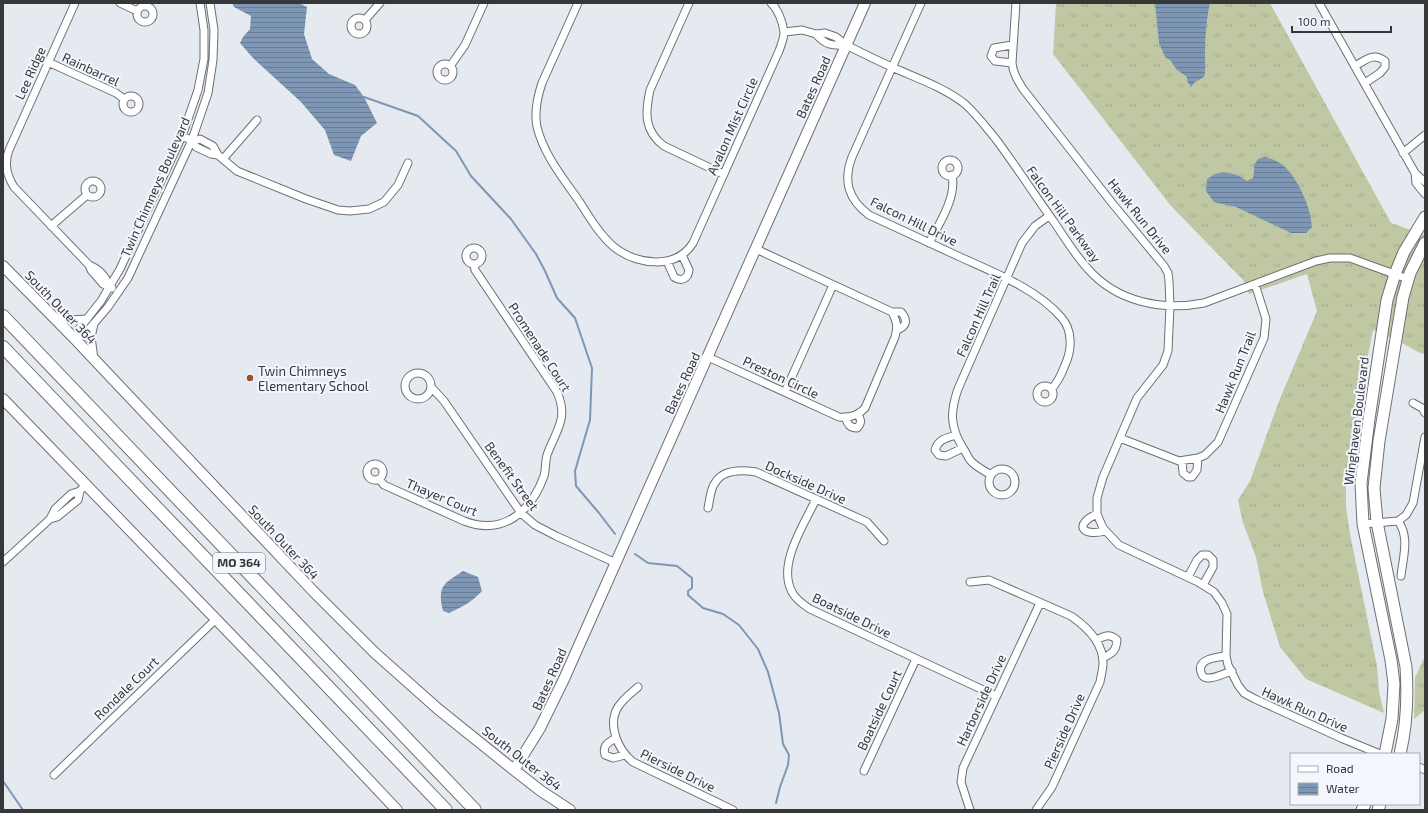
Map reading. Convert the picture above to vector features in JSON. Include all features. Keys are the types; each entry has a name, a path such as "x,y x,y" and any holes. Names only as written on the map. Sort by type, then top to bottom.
{"highway":[{"name":"MO 364","path":"3,316 475,810"},
{"name":"MO 364","path":"3,347 446,810"}],"main road":[{"name":"Winghaven Boulevard","path":"1385,753 1392,719 1394,684 1391,660 1363,524 1361,483 1362,464 1385,314 1395,274 1404,252 1425,217"},
{"name":"Winghaven Boulevard","path":"1400,753 1407,714 1408,690 1406,667 1377,522 1374,488 1398,321 1408,279 1425,243"}],"street":[{"name":"Lee Ridge","path":"75,3 9,150 6,163 7,174 14,187 89,265 96,268 107,279 110,287 118,292"},
{"path":"120,3 137,11"},
{"name":"Twin Chimneys Boulevard","path":"76,337 79,329 102,301 120,269 182,136 198,90 204,59 204,30 200,3"},
{"name":"Twin Chimneys Boulevard","path":"76,337 84,335 108,307 128,278 192,140 208,92 213,60 214,30 210,3"},
{"path":"365,20 380,3"},
{"path":"451,65 465,45 484,3"},
{"name":"Avalon Mist Circle","path":"578,3 538,94 535,117 540,138 556,168 595,226 621,252 642,260 656,263 667,261 682,255 693,243 779,51 784,32"},
{"path":"689,3 650,90 646,106 647,120 653,136 664,146 723,174"},
{"path":"771,3 778,13 784,32"},
{"name":"Bates Road","path":"514,770 540,728 616,563 646,491 708,357 866,3"},
{"name":"Falcon Hill Drive","path":"922,3 848,167 847,180 850,191 860,208 869,215 1007,279 1038,297 1061,316 1071,340 1068,361 1054,386 1051,388"},
{"name":"Hawk Run Drive","path":"1016,3 1012,63 1023,89 1168,273 1170,306 1168,351 1163,365 1137,398 1102,477 1097,498 1097,514 1105,531 1119,545 1188,577 1214,592 1222,603 1227,614 1226,656 1228,665 1244,693 1254,700 1378,753"},
{"path":"1319,3 1403,153 1415,173 1425,182"},
{"name":"Falcon Hill Parkway","path":"784,32 802,30 816,34 825,33 836,37 846,45 956,97 984,124 1088,269 1104,284 1120,293 1140,301 1170,306 1187,306 1204,302 1316,261 1330,258 1350,258 1408,279"},
{"path":"1012,45 994,48 991,56 995,61 1012,63"},
{"path":"1355,66 1372,56 1379,57 1385,61 1385,67 1380,73 1365,83"},
{"name":"Rainbarrel","path":"48,62 124,99"},
{"path":"221,157 257,120"},
{"path":"1403,153 1425,135"},
{"path":"182,136 192,140 196,147 221,157 238,171 306,199 338,210 350,212 369,209 384,202 398,185 408,163"},
{"path":"1415,173 1416,183 1425,194"},
{"path":"929,243 944,213 953,190 954,183 952,176"},
{"path":"52,226 87,194"},
{"name":"Falcon Hill Trail","path":"991,475 971,461 963,448 956,435 952,422 952,410 958,389 1022,243 1035,226 1049,216"},
{"name":"Preston Circle","path":"708,357 845,418 848,425 853,428 857,428 861,424 858,414 865,408 895,338 897,322 892,312 756,249"},
{"path":"667,261 674,277 683,279 687,276 689,270 682,255"},
{"name":"Promenade Court","path":"474,264 475,270 557,392 563,411 559,427 545,460 545,472 543,478 532,501 522,513"},
{"name":"South Outer 364","path":"3,266 51,315 76,337 94,360 313,591 365,643 438,709 541,791 570,810"},
{"name":"Hawk Run Trail","path":"1120,438 1179,461 1198,458 1205,454 1218,442 1264,338 1266,319 1255,284"},
{"path":"785,392 833,285"},
{"path":"51,315 67,320 87,319"},
{"path":"94,323 92,338 94,360"},
{"name":"Benefit Street","path":"431,387 444,401 522,513 535,525 616,563"},
{"path":"3,399 83,488 216,619 397,810"},
{"path":"1413,403 1422,408 1425,413"},
{"path":"845,418 858,414"},
{"path":"956,435 941,440 936,444 935,450 939,455 946,456 963,448"},
{"path":"1363,524 1398,521 1406,515 1413,503 1425,437"},
{"path":"1182,461 1183,473 1188,477 1192,477 1197,470 1198,458"},
{"name":"Dockside Drive","path":"708,508 714,484 717,480 722,476 744,470 764,475 867,522 884,541"},
{"name":"Thayer Court","path":"379,479 384,485 472,524 490,526 510,520 522,513"},
{"path":"3,562 50,519 57,517 78,500 83,488"},
{"name":"Boatside Drive","path":"816,499 793,548 787,572 792,593 800,602 810,609 996,696"},
{"path":"1097,514 1088,518 1084,523 1083,528 1086,532 1090,533 1105,531"},
{"path":"1398,521 1403,528 1406,541 1401,576"},
{"path":"1188,577 1197,560 1202,555 1208,556 1213,560 1212,567 1203,585"},
{"name":"Pierside Drive","path":"970,582 989,580 1071,616 1082,623 1091,632 1103,658 1100,682 1052,787 1036,810"},
{"name":"Harborside Drive","path":"970,810 961,782 962,768 1040,603"},
{"name":"Rondale Court","path":"54,775 216,619"},
{"path":"1096,640 1107,635 1112,636 1117,640 1114,652 1103,658"},
{"path":"1226,656 1208,660 1202,664 1200,670 1202,676 1210,678 1232,671"},
{"name":"Boatside Court","path":"864,771 916,659"},
{"name":"Pierside Drive","path":"638,687 618,706 615,713 614,730 619,745 625,755 633,762 719,807 733,810"},
{"name":"Pierside Drive","path":"616,738 605,746 605,754 613,758 625,755"}],"green space":[{"path":"1056,3 1270,3 1391,223 1425,235 1425,354 1373,330 1350,449 1346,486 1346,507 1350,534 1377,666 1379,691 1384,713 1306,679 1280,647 1263,592 1256,557 1243,523 1238,500 1250,481 1279,401 1317,311 1307,274 1249,294 1243,280 1171,206 1053,54"},
{"path":"1425,656 1425,710 1414,719 1415,678"}],"water":[{"path":"232,3 299,3 307,7 304,34 312,59 329,74 355,85 364,97 377,123 361,136 351,161 334,155 325,130 301,102 253,58 240,43 250,29 251,16 234,7"},
{"path":"1155,3 1210,3 1206,30 1205,74 1204,77 1195,82 1191,87 1187,81 1187,77 1176,69 1171,61 1165,57 1159,43"},
{"path":"1265,157 1283,165 1299,187 1307,203 1311,220 1312,227 1306,233 1291,233 1236,207 1214,202 1206,191 1207,179 1215,174 1232,174 1247,181 1253,178 1254,165 1258,159"},
{"path":"463,571 478,577 482,591 471,601 458,609 449,613 443,611 441,591 443,586"}],"waterway":[{"path":"364,97 418,116 456,151 471,176 511,219 536,254 557,298 575,318 592,368 590,420 575,471 576,486 615,534"},
{"path":"635,554 648,563 677,566 692,578 692,588 688,591 688,595 703,608 723,614 739,625 758,649 768,672 779,713 783,744 789,755 788,765 776,803"},
{"path":"3,781 23,810"}],"place":[{"name":"Twin Chimneys Elementary School","path":"250,378"}]}
